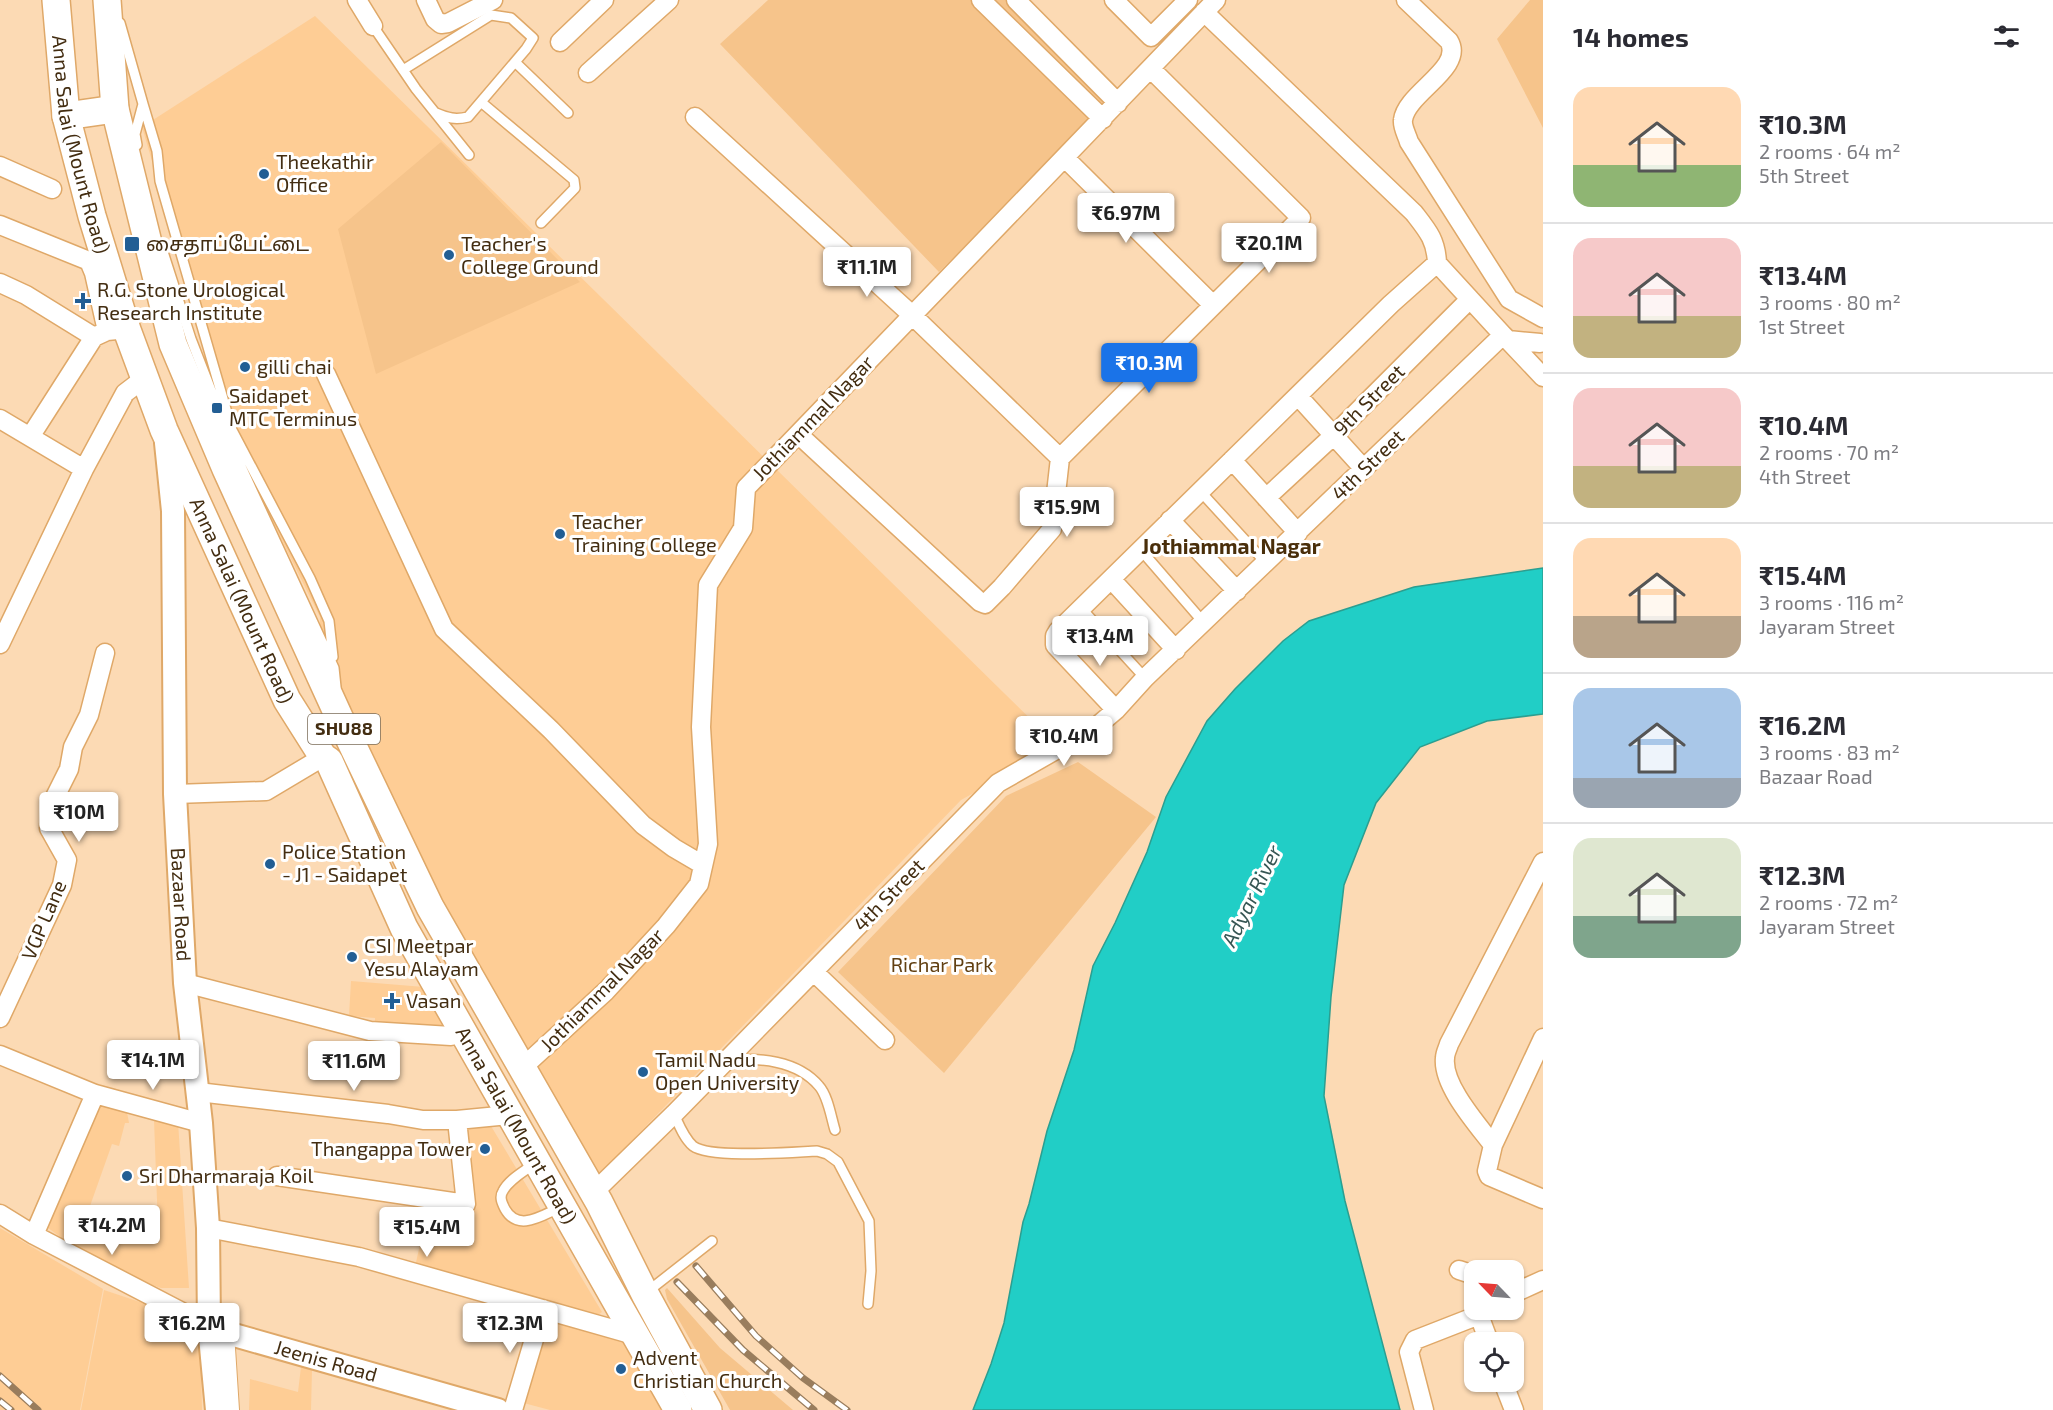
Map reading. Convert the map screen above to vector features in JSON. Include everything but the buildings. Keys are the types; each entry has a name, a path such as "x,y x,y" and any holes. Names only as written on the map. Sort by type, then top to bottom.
{"main road":[{"name":"Anna Salai (Mount Road)","path":"56,0 66,116 92,216 109,333 146,377 164,430 287,700 323,757 330,761 404,928 678,1410"},
{"name":"Anna Salai (Mount Road)","path":"107,0 115,110 173,344 226,469 340,719 430,907 593,1193 708,1410"},
{"path":"66,116 115,110"}],"street":[{"path":"357,0 373,26"},
{"path":"426,0 435,20 441,24 448,23 493,0"},
{"path":"560,42 604,0"},
{"path":"588,73 669,0"},
{"path":"981,0 1102,119"},
{"path":"1016,0 1118,103"},
{"path":"1114,0 1151,37 1188,0"},
{"path":"1406,0 1449,41 1453,48 1453,56 1406,109 1402,123 1409,142 1509,299 1543,318"},
{"path":"1210,6 1414,213 1437,247 1437,263 1543,377"},
{"name":"Jothiammal Nagar","path":"522,1068 606,991 666,926 699,884 708,844 702,727 708,585 743,528 746,488 1210,6"},
{"path":"798,434 977,599 985,604 1002,587 1052,529 1060,458 1212,304 1301,218 1150,69"},
{"path":"695,117 912,315 1060,458"},
{"path":"1065,158 1212,304"},
{"path":"0,166 52,189"},
{"path":"0,225 88,261 94,273 109,333"},
{"path":"1116,710 1058,648 1054,641 1058,631 1391,304 1437,263"},
{"path":"0,283 109,333"},
{"name":"9th Street","path":"1266,498 1333,436 1470,299"},
{"path":"30,437 109,333"},
{"path":"1505,337 1540,343"},
{"name":"4th Street","path":"593,1193 674,1114 998,783 1096,727 1116,710 1145,678 1505,337"},
{"path":"326,374 444,629 551,730 644,825 674,848 703,865"},
{"path":"0,644 84,469 125,393 146,377"},
{"path":"1298,396 1364,469"},
{"path":"0,419 84,469"},
{"name":"Bazaar Road","path":"164,430 173,511 175,794 185,983 201,1123 218,1329 215,1378 217,1410"},
{"path":"1232,460 1298,533"},
{"path":"1170,520 1237,591"},
{"path":"1111,579 1176,650"},
{"name":"VGP Lane","path":"0,1018 62,885 68,860 49,828 51,805 69,769 73,747 89,715 105,653"},
{"path":"175,794 266,791 323,757"},
{"path":"1493,1145 1468,1112 1451,1084 1446,1071 1445,1058 1449,1044 1543,862"},
{"path":"814,972 885,1040"},
{"path":"185,983 370,1032 451,1036"},
{"path":"1543,1038 1493,1145 1487,1171 1489,1176 1543,1199"},
{"path":"0,1055 95,1094 201,1123"},
{"path":"198,1092 423,1120 457,1120 509,1115"},
{"path":"34,1234 95,1094"},
{"path":"277,1176 466,1204 457,1120"},
{"name":"Jeenis Road","path":"0,1214 34,1234 218,1329 498,1410"},
{"path":"208,1228 359,1257 634,1335"},
{"path":"1524,1287 1543,1280"},
{"path":"513,1410 543,1309"},
{"path":"1424,1410 1409,1348 1415,1340 1464,1320"},
{"path":"218,1329 232,1410"},
{"path":"1507,1392 1514,1410"}],"lane":[{"path":"114,0 157,151 160,181 232,430 310,578 329,621 340,719"},
{"path":"403,70 491,15 511,18 533,38 468,117 450,119 436,113"},
{"path":"373,26 403,70 469,154"},
{"path":"515,62 568,112"},
{"path":"481,102 574,180 575,188 541,222"},
{"path":"140,157 135,134 143,105"},
{"path":"162,248 191,339 238,460 334,668"},
{"path":"1200,491 1266,563"},
{"path":"1140,549 1204,623"},
{"path":"1082,609 1145,678"},
{"path":"725,1062 765,1059 800,1071 819,1086 835,1130"},
{"path":"674,1114 684,1134 694,1147 727,1154 817,1151 838,1162 869,1221 871,1271 868,1305"},
{"path":"536,1162 502,1191 501,1201 505,1209 518,1221 527,1221 561,1207"},
{"path":"645,1293 712,1241"},
{"path":"210,1410 218,1329"}],"shaded area":[{"name":"Teacher Training College","path":"315,16 1058,746 961,800 591,1183 522,1068 319,676 320,617 237,450 142,127"},
{"name":"Vasan","path":"351,981 424,987 454,1032 375,1027 375,1018 349,1016"},
{"path":"97,1101 127,1112 129,1123 125,1123 119,1146 112,1144 90,1206 137,1229 158,1227 154,1120 178,1122 189,1288 161,1288 123,1275 85,1255 44,1225"},
{"path":"488,1121 602,1312 595,1317 415,1267 429,1203 475,1208 461,1124"},
{"path":"0,1228 103,1289 80,1410 0,1410"},
{"path":"104,1290 200,1322 202,1410 81,1410"},
{"path":"541,1318 633,1338 668,1410 550,1410 516,1401"},
{"path":"301,1367 312,1370 311,1410 249,1410 250,1379 298,1392"}],"green space":[{"path":"768,0 1008,0 1110,101 939,272 720,44"},
{"path":"1530,0 1543,0 1543,128 1497,39"},
{"name":"Teacher's College Ground","path":"441,142 580,282 376,374 338,229"},
{"name":"Richar Park","path":"1078,762 1156,817 944,1073 838,972 1006,796"},
{"path":"667,1288 720,1348 793,1410 730,1410 667,1299 665,1290"}],"water":[{"name":"Adyar River","path":"1543,568 1543,714 1487,721 1420,747 1376,803 1344,885 1331,997 1324,1096 1345,1201 1400,1410 973,1410 1004,1323 1023,1222 1047,1131 1074,1050 1093,966 1147,852 1166,797 1207,721 1283,641 1309,621 1414,587"}],"railway":[{"path":"696,1266 756,1336 803,1378 847,1410"},
{"path":"677,1282 743,1350 814,1410"},
{"path":"0,1376 38,1410"},
{"path":"0,1401 11,1410"}],"place":[{"name":"Theekathir Office","path":"264,174"},
{"name":"சைதாப்பேட்டை","path":"132,244"},
{"name":"Teacher's College Ground","path":"449,255"},
{"name":"R.G. Stone Urological Research Institute","path":"83,301"},
{"name":"gilli chai","path":"245,367"},
{"name":"Saidapet MTC Terminus","path":"217,408"},
{"name":"Teacher Training College","path":"560,534"},
{"name":"Police Station - J1 - Saidapet","path":"270,864"},
{"name":"CSI Meetpar Yesu Alayam","path":"352,957"},
{"name":"Vasan","path":"392,1001"},
{"name":"Tamil Nadu Open University","path":"643,1072"},
{"name":"Thangappa Tower","path":"485,1149"},
{"name":"Sri Dharmaraja Koil","path":"127,1176"},
{"name":"Advent Christian Church","path":"621,1369"}],"district":[{"name":"Jothiammal Nagar","path":"1231,547"}]}
